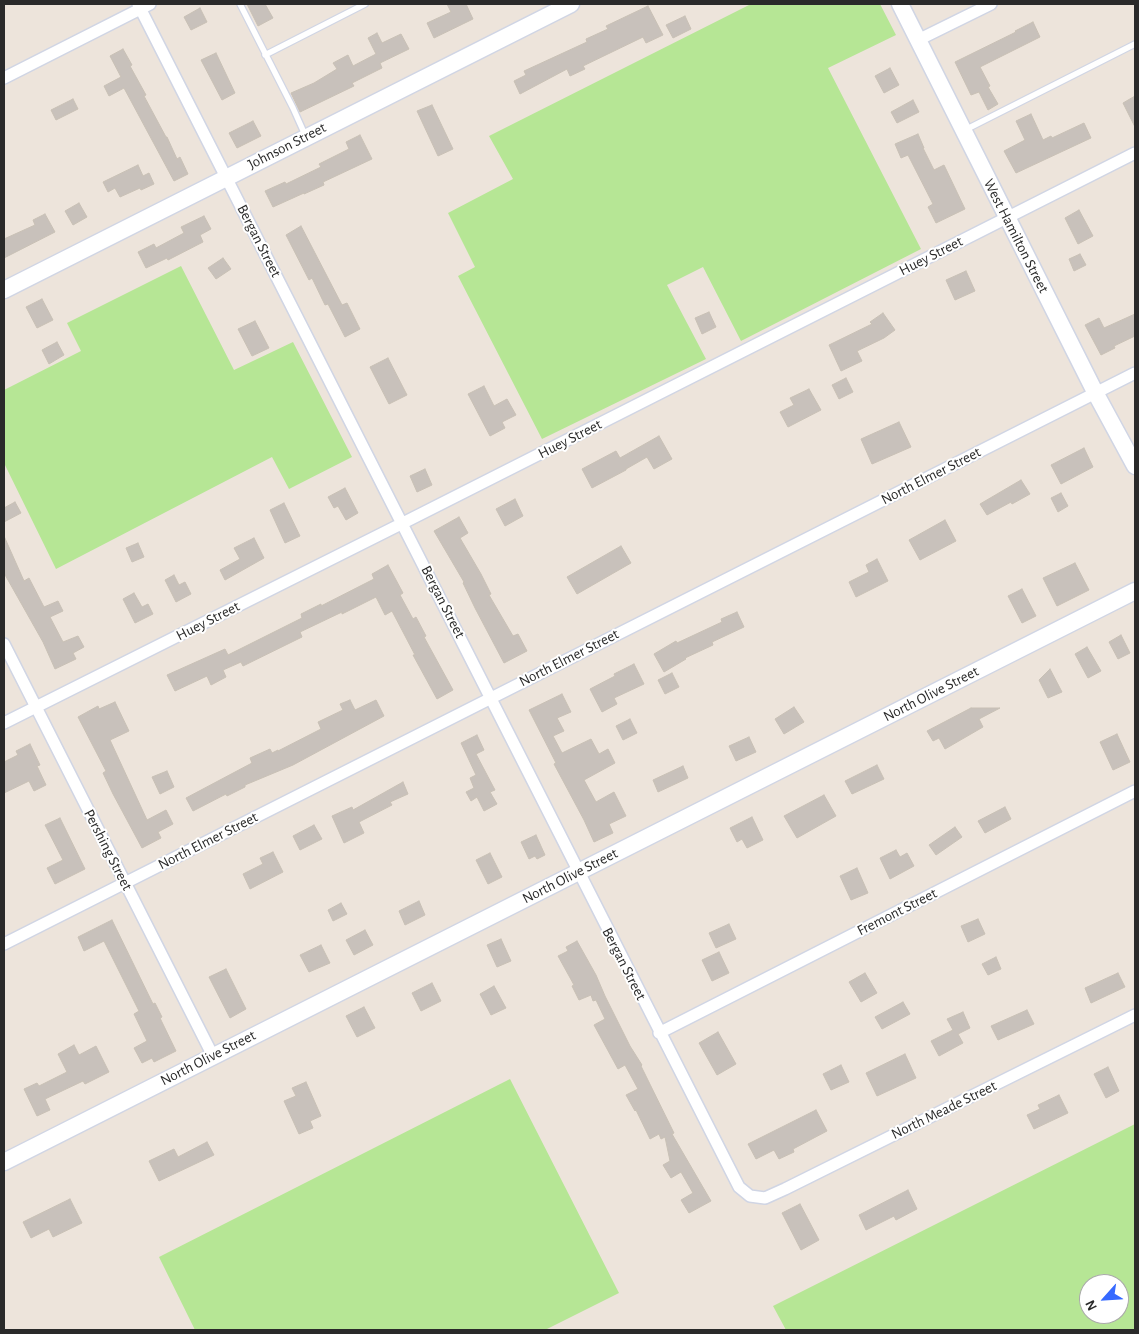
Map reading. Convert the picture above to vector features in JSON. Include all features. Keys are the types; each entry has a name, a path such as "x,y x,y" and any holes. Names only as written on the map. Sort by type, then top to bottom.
{"street":[{"name":"Johnson Street","path":"4,290 571,4"},
{"name":"West Hamilton Street","path":"900,4 1096,394 1135,466"},
{"path":"918,40 991,4"},
{"path":"4,78 143,5"},
{"name":"Bergan Street","path":"143,5 226,177 403,523 659,1033 735,1181 739,1188 750,1196"},
{"name":"Huey Street","path":"4,723 1135,153"},
{"name":"North Elmer Street","path":"4,944 1135,374"},
{"name":"North Olive Street","path":"4,1162 1135,591"},
{"name":"Pershing Street","path":"4,644 213,1056"},
{"name":"Fremont Street","path":"659,1033 1135,791"},
{"name":"North Meade Street","path":"750,1196 765,1198 785,1189 1135,1015"}],"lane":[{"path":"240,4 306,137"},
{"path":"265,55 365,4"},
{"path":"963,131 1135,44"}],"green space":[{"path":"751,4 880,4 896,35 828,68 921,249 741,341 703,267 667,285 706,359 542,439 458,276 475,267 448,213 513,179 489,136"},
{"path":"181,266 234,370 293,342 352,457 289,489 272,457 56,569 4,463 4,390 81,351 67,323"},
{"path":"510,1079 619,1293 545,1330 195,1330 159,1257"},
{"path":"1135,1124 1135,1330 786,1330 773,1306"}],"building":[{"path":"247,4 265,4 273,18 258,26"},
{"path":"447,4 466,4 473,19 434,38 427,23 451,12"},
{"path":"648,6 663,35 646,43 643,37 583,66 585,69 570,76 567,69 520,94 514,81 526,75 524,71 587,42 586,39 608,29 606,26"},
{"path":"200,8 207,22 191,30 184,17"},
{"path":"685,16 691,29 673,38 666,25"},
{"path":"1033,22 1040,37 980,67 990,86 988,87 998,104 988,110 979,92 971,95 955,62"},
{"path":"377,33 382,43 401,34 409,49 380,63 382,68 352,83 354,86 300,112 291,93 314,83 337,69 333,63 348,55 353,66 376,54 368,38"},
{"path":"123,49 146,95 144,96 177,159 180,157 188,174 174,181 124,88 109,96 104,86 121,77 110,56"},
{"path":"216,53 235,93 222,100 201,60"},
{"path":"890,68 899,85 884,93 875,76"},
{"path":"1135,96 1135,127 1123,103"},
{"path":"73,99 78,109 56,120 51,110"},
{"path":"913,100 919,112 897,123 891,112"},
{"path":"432,105 453,149 438,156 417,111"},
{"path":"1031,114 1043,140 1051,136 1052,138 1084,123 1091,138 1016,173 1004,151 1025,140 1016,121"},
{"path":"253,121 261,136 237,148 229,133"},
{"path":"918,134 934,170 944,165 965,209 936,223 928,207 933,204 908,155 901,158 895,144"},
{"path":"360,135 372,159 323,182 324,185 273,207 265,191 285,182 286,184 321,167 319,164 349,149 346,142"},
{"path":"138,165 143,176 149,173 154,184 120,197 115,188 108,192 103,182"},
{"path":"79,203 87,217 73,225 65,211"},
{"path":"1079,210 1093,236 1078,244 1065,218"},
{"path":"45,214 55,232 4,258 4,239 35,225 33,220"},
{"path":"204,216 211,229 200,235 203,242 168,260 167,258 146,268 138,252 154,244 156,248 184,233 181,227"},
{"path":"301,226 342,305 347,303 360,329 345,337 328,304 325,305 312,278 309,280 286,235"},
{"path":"1080,254 1086,265 1074,271 1069,259"},
{"path":"223,258 231,269 216,279 208,268"},
{"path":"966,271 975,291 955,300 946,280"},
{"path":"42,299 53,320 37,328 26,307"},
{"path":"709,312 716,327 702,334 695,318"},
{"path":"883,313 895,330 884,338 857,351 862,361 841,371 829,345 872,324 870,322"},
{"path":"1135,314 1135,336 1114,346 1115,348 1101,355 1085,325 1099,318 1104,328"},
{"path":"255,321 269,348 252,356 238,329"},
{"path":"57,342 64,355 49,364 42,350"},
{"path":"388,358 407,395 389,404 370,367"},
{"path":"846,378 853,392 839,399 832,385"},
{"path":"484,386 494,406 507,399 516,415 502,422 505,428 490,436 468,394"},
{"path":"809,389 821,410 788,427 780,412 794,405 790,398"},
{"path":"899,422 911,447 872,464 861,439"},
{"path":"659,436 672,459 654,469 647,457 592,488 582,469 616,451 620,458"},
{"path":"1084,448 1093,467 1061,484 1051,465"},
{"path":"425,469 432,485 417,492 410,476"},
{"path":"1021,480 1030,494 987,515 980,504"},
{"path":"345,488 358,513 346,520 338,506 334,508 328,497"},
{"path":"1061,493 1068,506 1058,512 1051,498"},
{"path":"515,499 523,516 505,526 496,509"},
{"path":"15,502 21,513 4,522 4,508"},
{"path":"284,503 300,536 285,543 270,510"},
{"path":"459,517 468,533 460,538 481,574 491,594 489,595 513,636 518,634 527,651 504,663 475,608 464,582 434,531"},
{"path":"945,520 956,541 920,560 909,540"},
{"path":"4,536 24,581 29,578 44,607 58,601 63,611 50,617 63,642 78,636 84,647 73,653 76,659 55,669 43,642 4,573"},
{"path":"254,538 264,558 225,580 220,570 240,559 234,548"},
{"path":"138,543 144,557 132,562 126,548"},
{"path":"621,546 631,563 577,594 567,577"},
{"path":"877,559 888,581 856,597 849,582 869,572 866,565"},
{"path":"1075,563 1089,590 1057,606 1043,578"},
{"path":"388,565 403,593 400,595 413,619 416,617 426,636 424,637 453,690 437,699 392,611 385,615 376,597 300,632 302,637 243,666 241,662 223,670 226,677 211,685 207,676 175,691 167,675 225,649 228,655 302,618 301,614 374,579 372,574"},
{"path":"174,575 179,585 185,582 191,594 176,602 165,580"},
{"path":"1022,589 1036,616 1022,623 1008,596"},
{"path":"134,593 142,607 148,604 153,614 135,623 123,599"},
{"path":"737,612 744,627 712,642 713,645 685,658 664,672 654,654 676,641 677,643 722,622 721,619"},
{"path":"1121,635 1130,653 1118,659 1109,642"},
{"path":"1087,647 1101,671 1088,678 1075,654"},
{"path":"634,664 644,684 614,698 617,704 602,712 590,689"},
{"path":"1050,669 1062,692 1048,698 1039,680"},
{"path":"672,673 679,687 665,694 658,680"},
{"path":"562,694 571,712 557,718 564,731 553,736 562,753 591,739 599,754 608,749 615,763 584,780 596,802 614,792 626,816 609,824 613,833 594,842 529,710"},
{"path":"350,700 355,710 376,700 384,716 293,765 245,785 245,787 227,796 226,794 193,811 186,798 252,763 250,758 270,749 272,753 278,751 321,729 318,722 343,710 340,704"},
{"path":"115,702 129,731 110,740 147,820 166,810 173,824 158,832 161,838 142,848 113,794 103,773 106,771 78,717 98,706 99,709"},
{"path":"794,707 804,722 784,734 775,719"},
{"path":"971,708 1000,708 979,719 983,727 945,749 939,738 933,741 927,731"},
{"path":"630,719 637,733 623,740 616,726"},
{"path":"1117,734 1130,762 1113,770 1100,742"},
{"path":"477,735 484,750 476,754 495,790 490,792 497,804 484,811 477,797 471,801 466,792 474,788 470,778 476,775 461,743"},
{"path":"749,737 756,752 736,761 729,746"},
{"path":"30,744 40,765 37,766 46,785 34,791 29,781 4,793 4,762 18,755 16,751"},
{"path":"877,765 884,779 852,794 845,781"},
{"path":"683,766 688,778 658,792 653,780"},
{"path":"167,771 174,787 160,794 152,777"},
{"path":"403,782 408,794 390,802 392,805 359,822 364,833 344,843 332,816 352,807 353,810"},
{"path":"824,795 836,816 797,838 784,816"},
{"path":"1005,807 1011,819 985,833 978,821"},
{"path":"752,817 763,840 747,848 742,839 737,842 730,828"},
{"path":"60,818 85,869 55,884 47,868 63,860 45,825"},
{"path":"314,825 322,839 300,850 293,836"},
{"path":"955,827 962,837 936,855 929,845"},
{"path":"536,835 545,855 537,859 535,856 529,859 521,842"},
{"path":"896,850 900,857 907,853 914,866 890,879 880,858"},
{"path":"273,852 283,872 250,889 243,874 263,864 260,858"},
{"path":"490,853 502,877 488,884 476,860"},
{"path":"857,868 868,893 851,900 840,876"},
{"path":"419,901 425,915 405,925 399,911"},
{"path":"341,903 347,914 333,921 328,910"},
{"path":"978,919 985,934 968,942 961,926"},
{"path":"112,920 153,1004 155,1003 162,1017 160,1018 176,1051 154,1062 152,1058 142,1063 134,1048 147,1041 134,1014 139,1011 104,941 84,951 78,937"},
{"path":"729,924 736,939 716,948 709,933"},
{"path":"365,930 373,945 354,955 346,940"},
{"path":"501,939 511,961 497,967 487,945"},
{"path":"577,941 596,975 630,1046 642,1065 674,1133 672,1134 711,1201 689,1213 681,1200 693,1193 681,1172 671,1178 663,1165 670,1161 665,1137 661,1139 659,1134 650,1139 636,1110 626,1095 638,1089 625,1065 618,1069 594,1025 605,1019 596,1000 593,1001 591,995 579,1000 572,986 574,985 558,956 568,951 566,947"},
{"path":"321,945 330,963 309,972 300,955"},
{"path":"719,952 729,973 712,981 702,960"},
{"path":"996,957 1001,969 988,975 982,964"},
{"path":"226,969 246,1009 230,1018 209,977"},
{"path":"865,973 877,993 861,1002 849,982"},
{"path":"1118,973 1125,987 1091,1003 1085,988"},
{"path":"432,983 441,1001 421,1011 412,993"},
{"path":"494,986 506,1008 491,1015 480,994"},
{"path":"903,1002 910,1014 882,1029 875,1017"},
{"path":"364,1007 375,1028 357,1037 346,1016"},
{"path":"1027,1010 1034,1024 998,1040 991,1026"},
{"path":"963,1012 970,1028 958,1034 963,1043 939,1056 931,1041 953,1030 947,1019"},
{"path":"718,1032 736,1064 717,1075 699,1043"},
{"path":"74,1045 79,1055 96,1046 109,1072 85,1084 83,1081 45,1099 50,1110 37,1116 24,1089 37,1083 39,1086 67,1072 58,1054"},
{"path":"905,1054 916,1078 877,1096 866,1073"},
{"path":"841,1065 849,1082 831,1090 823,1074"},
{"path":"1108,1067 1119,1091 1106,1098 1094,1074"},
{"path":"306,1082 321,1116 310,1121 313,1128 299,1134 284,1101 296,1096 292,1088"},
{"path":"1059,1095 1068,1113 1034,1129 1027,1115 1040,1109 1038,1105"},
{"path":"816,1110 827,1131 793,1149 794,1152 779,1159 774,1150 756,1159 748,1144"},
{"path":"207,1142 214,1155 159,1181 149,1161 174,1149 178,1157"},
{"path":"908,1190 917,1209 896,1220 894,1216 866,1230 859,1215"},
{"path":"70,1199 82,1223 53,1237 49,1229 31,1238 23,1222"},
{"path":"800,1204 819,1240 801,1250 782,1213"}]}
